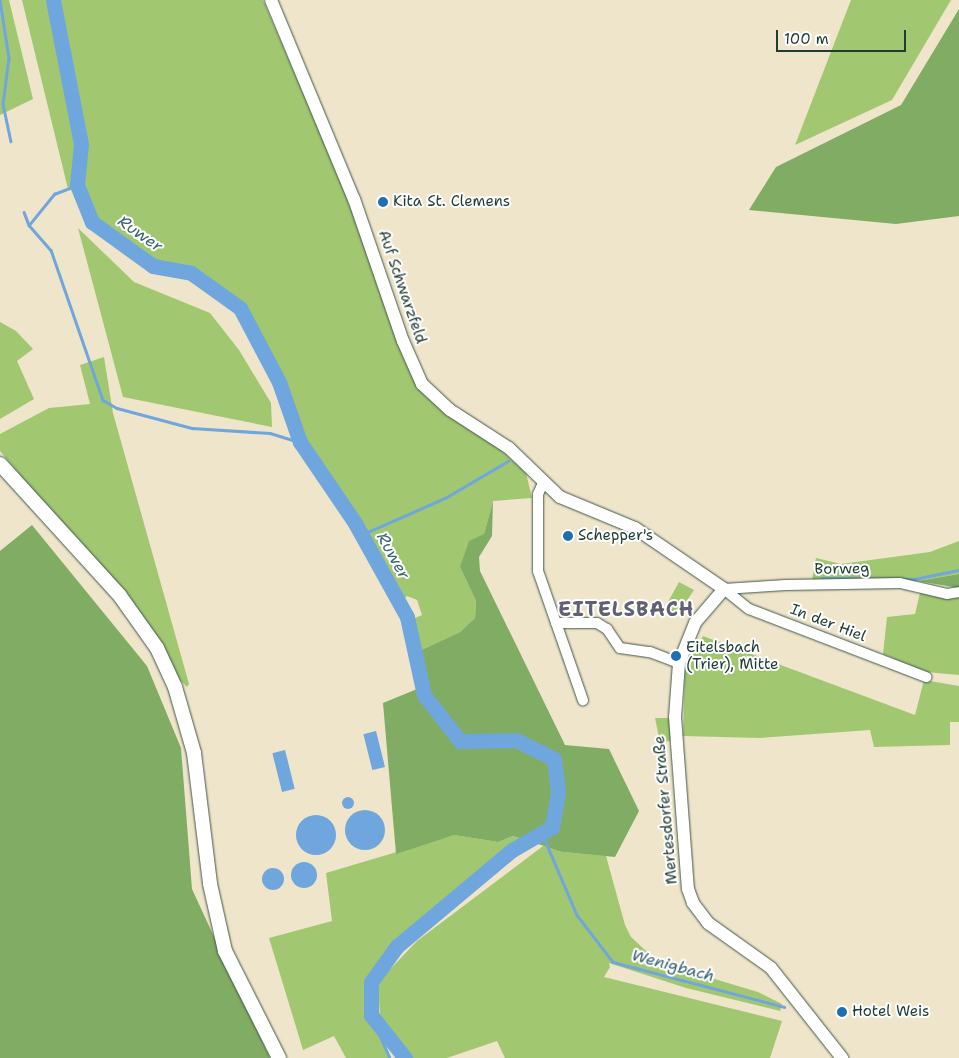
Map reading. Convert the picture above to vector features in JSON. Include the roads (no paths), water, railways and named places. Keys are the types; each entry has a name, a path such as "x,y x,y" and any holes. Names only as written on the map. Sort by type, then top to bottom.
{"main road":[{"path":"0,464 120,596 157,648 175,687 194,753 210,884 225,951 279,1058"}],"street":[{"name":"Auf Schwarzfeld","path":"271,0 354,199 417,375 436,398 509,448 543,483 567,501 644,534 724,589"},
{"path":"543,483 538,498 538,571 583,700"},
{"name":"Borweg","path":"724,589 786,585 900,583 947,594 959,592"},
{"name":"Mertesdorfer Straße","path":"724,589 695,623 679,663 675,717 687,882 692,900 713,928 771,968 792,998 842,1058"},
{"name":"In der Hiel","path":"724,589 749,609 926,677"},
{"path":"556,623 596,623 607,629 620,648 650,652 679,663"}],"water":[{"path":"376,731 385,767 372,770 363,734"},
{"path":"285,750 295,789 282,792 272,753"},
{"path":"348,797 354,803 348,809 342,803"},
{"path":"369,810 376,813 382,819 385,830 384,838 376,847 369,850 361,850 354,847 346,838 345,826 348,819 357,811"},
{"path":"320,815 327,818 333,824 336,835 335,843 327,852 320,855 312,855 305,852 297,843 296,831 299,824 308,816"},
{"path":"304,862 313,866 317,875 313,884 304,888 295,884 291,875 295,866"},
{"path":"273,868 281,871 284,879 281,887 273,890 265,887 262,879 265,871"}],"waterway":[{"path":"0,0 9,58 3,104 11,141"},
{"name":"Ruwer","path":"53,0 81,144 77,185 92,222 153,266 191,273 240,308 279,382 300,442 355,523 407,617 424,695 460,741 516,740 554,759 558,793 552,827 512,850 397,946 371,982 371,1015 405,1058"},
{"path":"29,225 54,194 77,185"},
{"path":"24,212 29,225 51,250 103,400 117,408 192,428 270,433 300,442"},
{"path":"361,535 445,498 508,461"},
{"path":"822,578 914,579 959,570"},
{"name":"Wenigbach","path":"542,833 577,915 613,962 784,1007"},
{"path":"371,1015 390,1058"}],"place":[{"name":"Kita St. Clemens","path":"383,202"},
{"name":"Schepper's","path":"568,536"},
{"name":"Eitelsbach (Trier), Mitte","path":"676,656"},
{"name":"Hotel Weis","path":"842,1012"}],"district":[{"name":"EITELSBACH","path":"626,609"}]}
